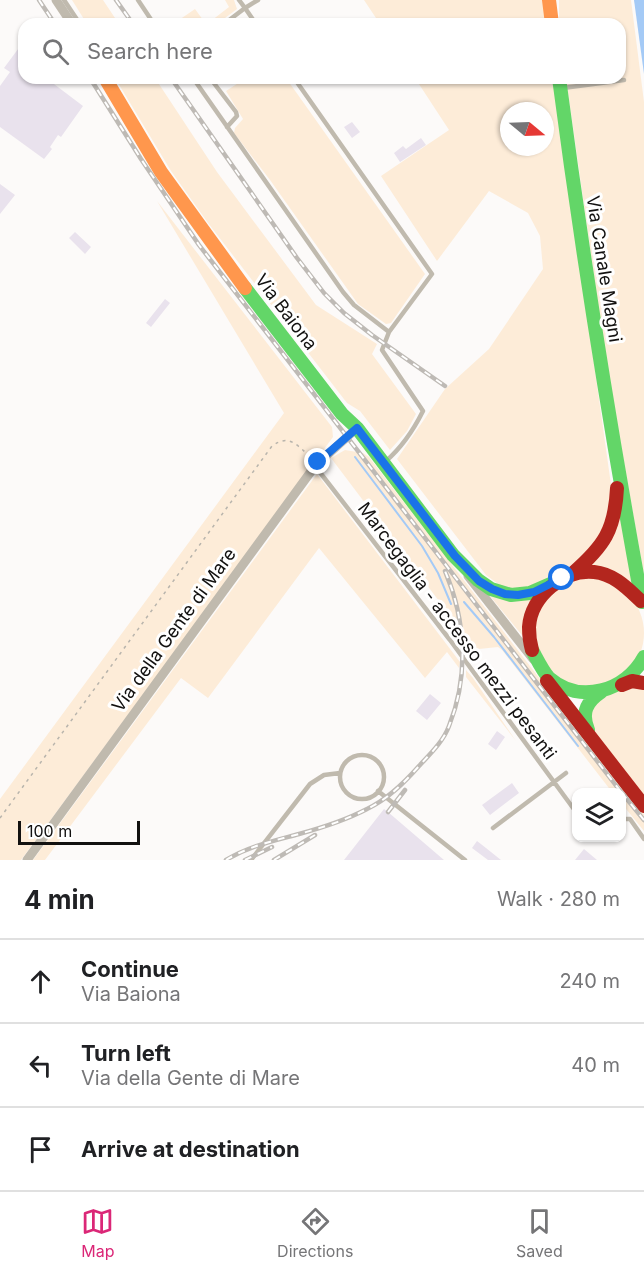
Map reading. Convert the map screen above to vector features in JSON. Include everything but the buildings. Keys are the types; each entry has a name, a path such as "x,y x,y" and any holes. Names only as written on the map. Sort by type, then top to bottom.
{"main road":[{"path":"549,0 551,18"},
{"name":"Via Baiona","path":"109,84 168,182 257,304 342,414 357,428 455,556 479,581 505,594 518,595 534,592 573,574"},
{"name":"Via Canale Magni","path":"560,84 573,186 617,465 643,605"},
{"name":"Via Canale Magni","path":"573,574 597,552 609,536 617,501 617,465"},
{"path":"573,574 604,573 620,579 632,589 643,605"},
{"path":"553,583 541,596 532,611 529,629 530,646 538,664 551,680 566,689 583,693 608,690 632,681 644,683"},
{"path":"608,690 630,678 644,657"},
{"name":"Via Baiona","path":"538,664 545,678 592,741 644,806"},
{"name":"Via Baiona","path":"592,741 584,723 584,710 591,697 608,690"}],"street":[{"path":"56,0 68,18"},
{"name":"Via della Gente di Mare","path":"27,860 316,464 357,428"},
{"name":"Via Baiona","path":"455,556 474,586 528,655 538,664"}],"lane":[{"path":"64,0 76,18"},
{"path":"138,0 150,18"},
{"path":"239,0 252,18"},
{"path":"232,18 258,0"},
{"path":"197,84 354,305 389,333"},
{"path":"215,84 236,112 237,116 234,121 227,126"},
{"path":"298,84 432,274 389,333 382,350 423,411 394,454 384,463"},
{"name":"Marcegaglia - accesso mezzi pesanti","path":"316,464 450,640 572,807"},
{"path":"358,756 376,761 383,772 382,785 378,791 368,798 356,798 345,791 340,773 342,767 358,756"},
{"path":"251,860 310,784 324,775 340,773"},
{"path":"493,828 566,773"},
{"path":"378,791 465,860"},
{"path":"626,819 630,819 644,839"}],"path":[{"path":"0,818 272,446 280,440 291,440 316,464"}],"shaded area":[{"path":"72,0 103,0 115,18 83,18"},
{"path":"225,0 234,0 237,9 225,18 215,18 229,7"},
{"path":"364,0 544,0 546,18 376,18"},
{"path":"559,0 631,0 644,102 644,575 607,368 567,84 626,84 626,18 559,18"},
{"path":"195,9 202,18 182,18"},
{"path":"119,84 159,84 217,172 316,305 377,344 372,354 416,414 407,431 390,450 360,411 347,403 208,223 171,171"},
{"path":"237,84 290,84 425,274 391,323 386,324 358,304 234,133 235,128 243,119 226,91"},
{"path":"419,84 555,84 613,499 605,533 581,559 549,579 517,590 501,586 486,575 397,459 445,389 489,349 543,269 540,236 528,213 489,191 437,261 381,176 449,130"},
{"path":"157,201 332,427 333,437 21,860 0,860 0,799 284,413"},
{"path":"345,450 363,453 369,457 624,788 609,788 502,650 498,647 479,649 473,646 331,458"},
{"path":"317,474 460,662 459,668 447,652 425,678 319,548 208,698 181,678 45,860 33,860"},
{"path":"621,514 638,588 619,575 587,566"},
{"path":"589,578 610,583 628,594 639,612 644,633 639,654 628,672 610,683 589,688 568,683 550,672 539,654 534,633 539,612 550,594 568,583"},
{"path":"536,595 526,640 490,596"},
{"path":"466,670 473,678 516,741 466,677"},
{"path":"628,686 644,687 644,796 593,730 589,714 592,702"},
{"path":"626,791 644,814 644,831 626,809"}],"water":[{"path":"634,0 644,0 644,74"}],"waterway":[{"path":"355,457 422,546 438,573 451,604"},
{"path":"464,602 578,746"}],"railway":[{"path":"39,0 51,18"},
{"path":"116,0 129,18"},
{"path":"94,84 199,245 618,788"},
{"path":"175,84 324,293 344,313 372,335 445,386"},
{"path":"226,860 252,847 316,829 375,805 401,784 440,743 455,707 462,668 461,628 445,571"},
{"path":"388,812 405,790"},
{"path":"626,798 644,820"},
{"path":"274,860 315,835"},
{"path":"245,860 272,847"}],"traffic: fast":[{"path":"560,84 597,340 642,602"},
{"path":"245,288 342,414 357,428 453,555 478,580 491,589 511,595 530,593 553,583"},
{"path":"532,650 549,678 574,691 588,692 614,686 636,669 644,657"},
{"path":"588,730 585,718 586,708 601,692"}],"traffic: slow":[{"path":"549,0 551,18"},
{"path":"109,84 161,172 245,288"}],"traffic: jam":[{"path":"573,573 593,554 606,536 614,515 617,488"},
{"path":"532,650 529,627 536,605 551,587 571,575 583,572 601,573 620,582 641,601"},
{"path":"547,681 644,806"},
{"path":"622,685 632,681 644,683"}],"route":[{"path":"318,462 357,428 455,556 479,581 505,594 518,595 534,592 562,578"}]}
